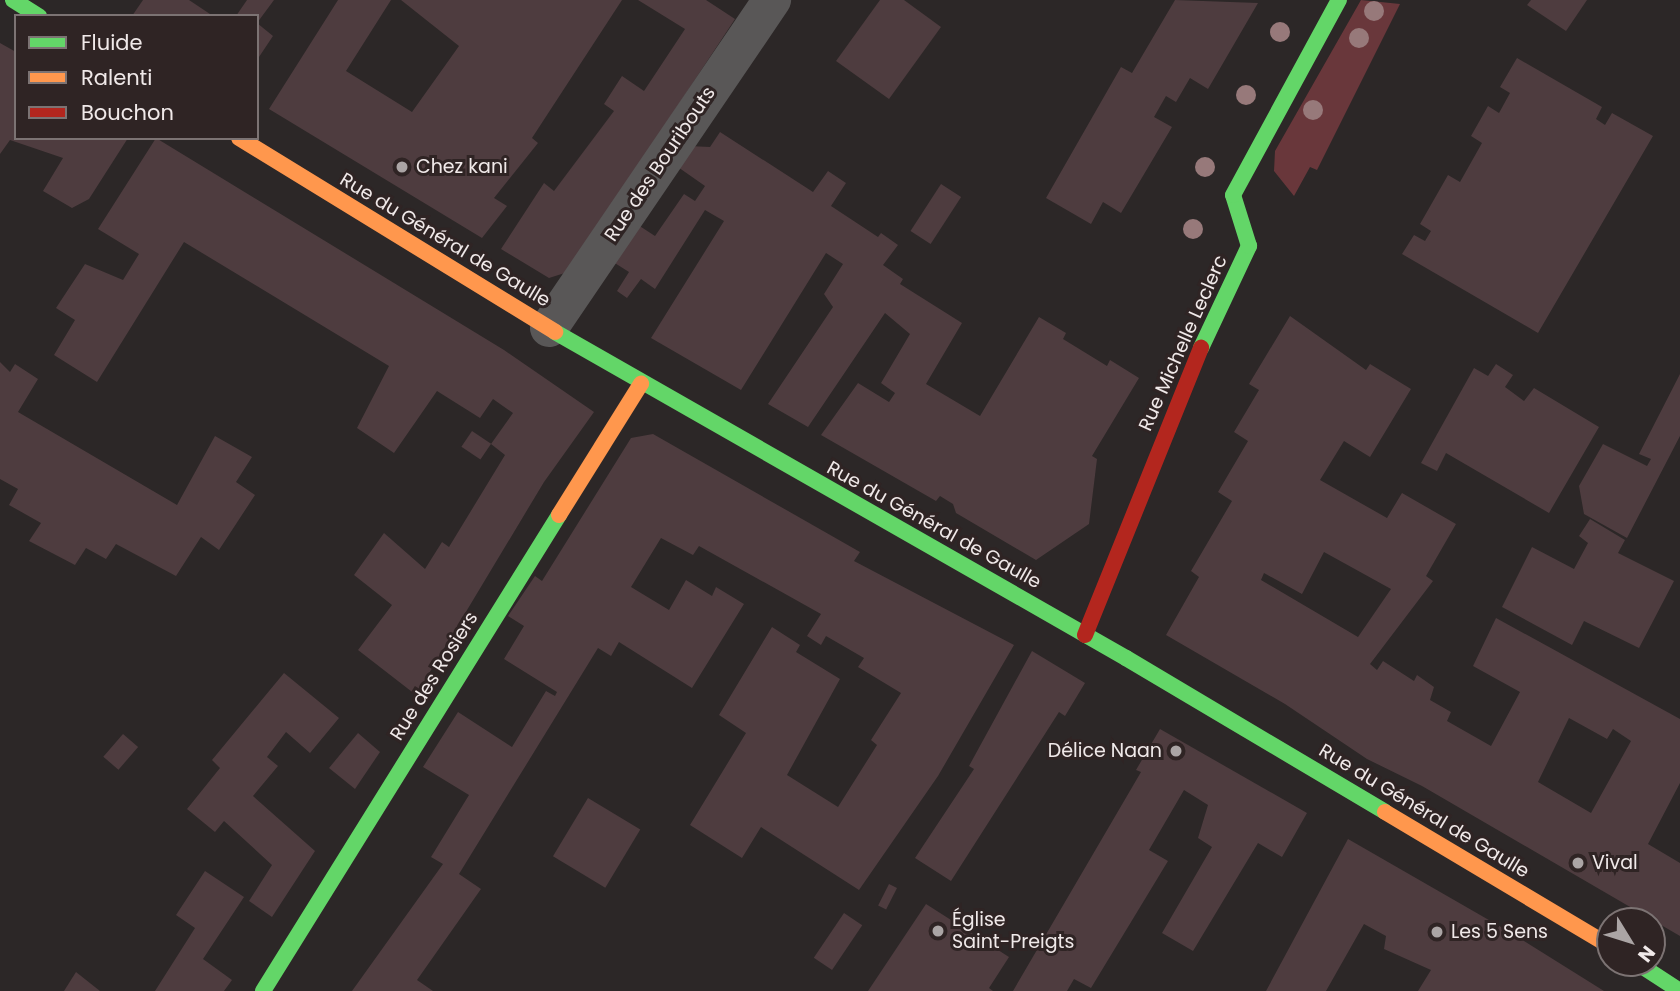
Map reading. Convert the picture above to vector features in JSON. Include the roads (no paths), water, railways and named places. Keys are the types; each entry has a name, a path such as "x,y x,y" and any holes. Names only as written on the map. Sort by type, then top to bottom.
{"main road":[{"path":"13,0 36,14"},
{"name":"Rue Michelle Leclerc","path":"1085,635 1193,364 1249,246 1233,194 1339,0"},
{"name":"Rue du Général de Gaulle","path":"242,140 641,384 1085,635 1596,938"},
{"name":"Rue des Rosiers","path":"262,991 641,384"},
{"path":"1658,977 1680,991"}],"street":[{"name":"Rue des Bouribouts","path":"549,328 772,0"}],"place":[{"name":"Chez kani","path":"402,167"},
{"name":"Délice Naan","path":"1176,751"},
{"name":"Vival","path":"1578,863"},
{"name":"Église Saint-Preigts","path":"938,931"},
{"name":"Les 5 Sens","path":"1437,932"}]}
